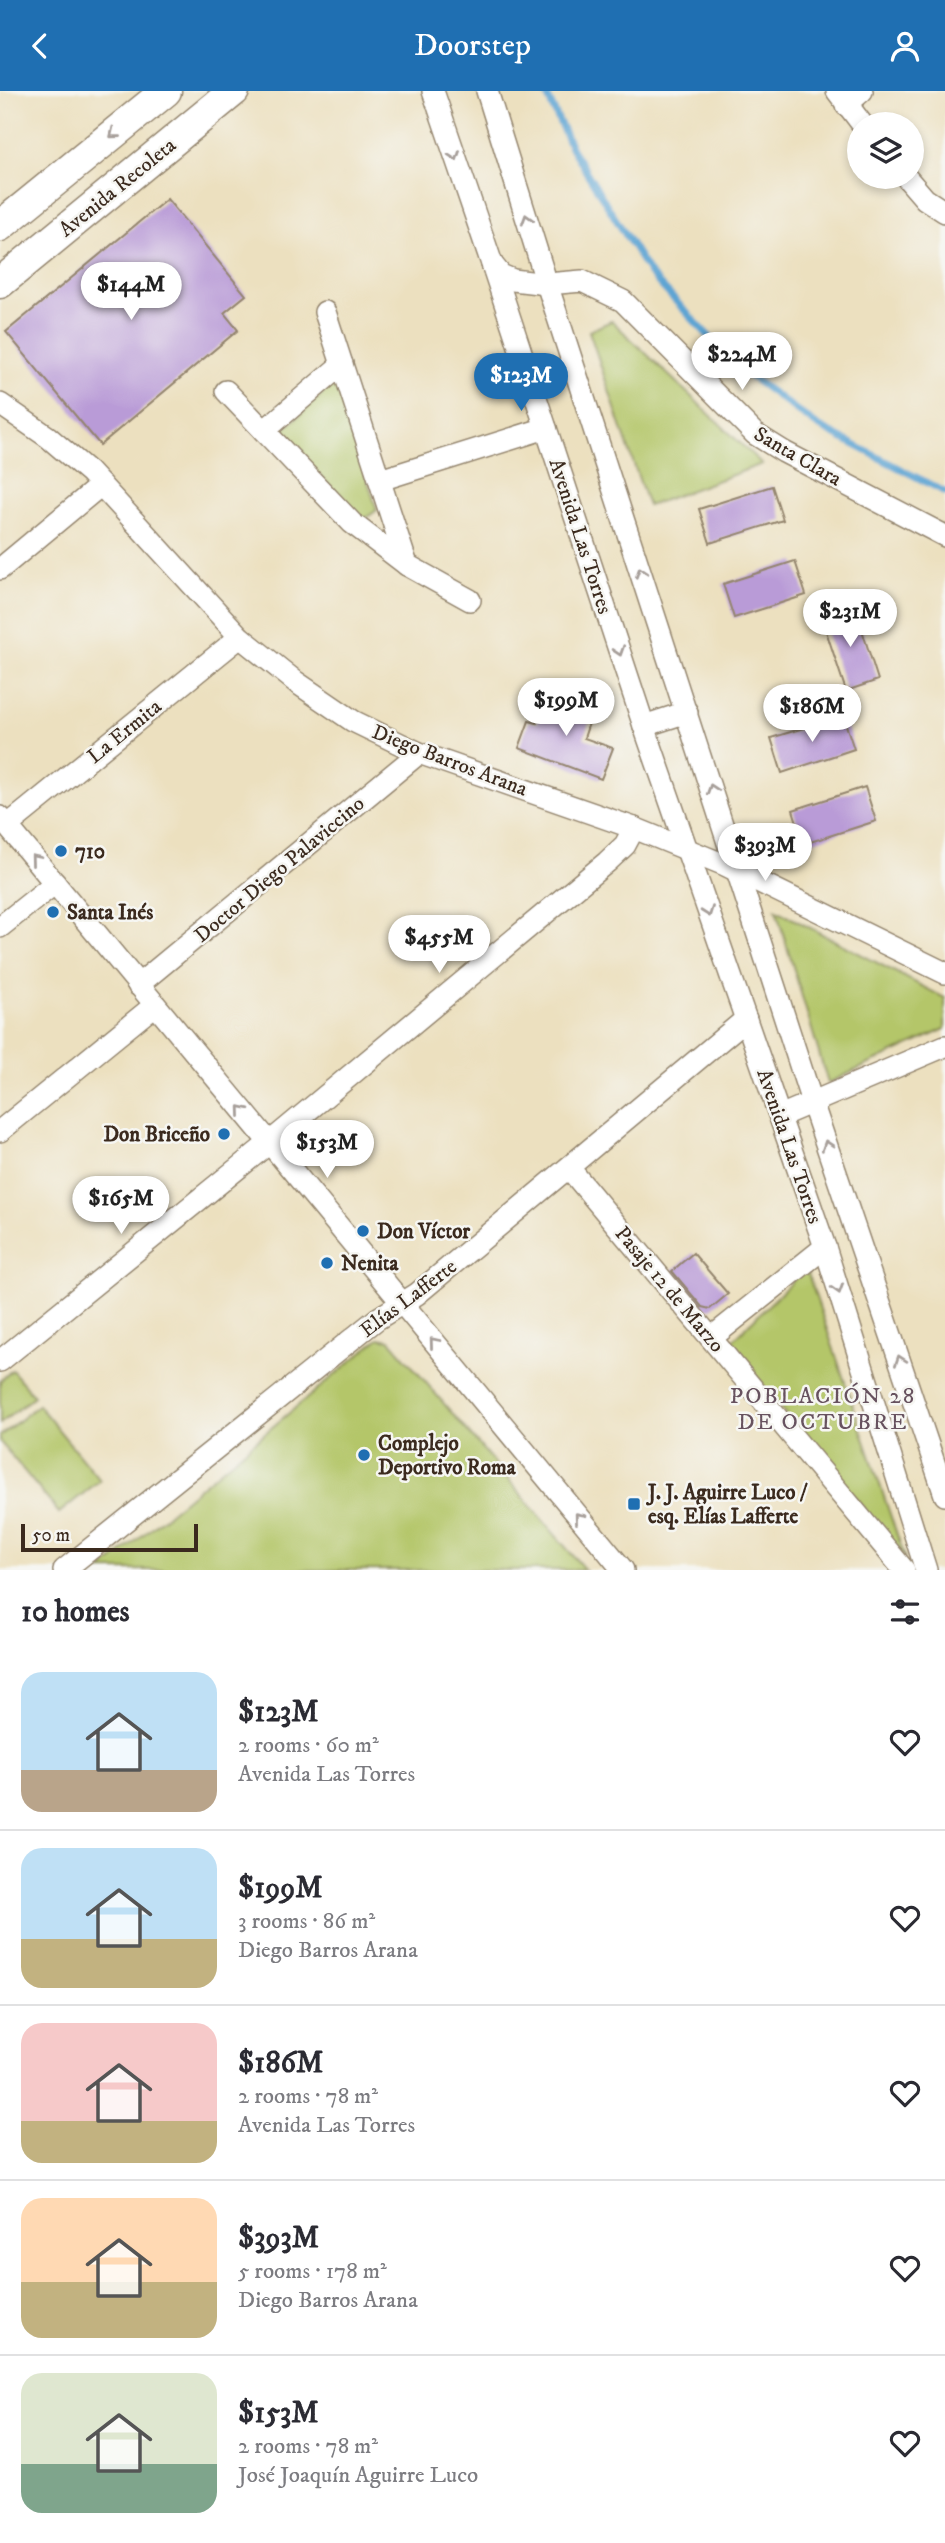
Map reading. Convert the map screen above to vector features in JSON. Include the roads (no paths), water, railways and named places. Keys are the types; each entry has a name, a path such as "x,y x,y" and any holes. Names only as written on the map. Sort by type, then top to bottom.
{"main road":[{"name":"Avenida Recoleta","path":"0,226 166,91"},
{"name":"Avenida Recoleta","path":"0,283 234,91"}],"street":[{"name":"Avenida Las Torres","path":"453,91 435,99 644,726 825,1247 926,1570"},
{"path":"852,112 841,98 862,91"},
{"name":"Avenida Las Torres","path":"483,94 813,1103 945,1495"},
{"path":"916,189 925,199 945,212"},
{"name":"Santa Clara","path":"492,264 501,275 513,280 547,284 582,281 623,301 755,434 784,452 945,536"},
{"path":"325,312 407,565"},
{"path":"264,431 342,364"},
{"path":"226,391 352,523 407,565 470,600"},
{"name":"Diego Barros Arana","path":"0,404 47,436 101,485 240,637 271,664 353,721 419,753 634,828 739,871 945,973"},
{"path":"380,480 546,428"},
{"path":"0,569 101,485"},
{"name":"La Ermita","path":"4,822 240,637"},
{"path":"644,726 687,712"},
{"name":"Doctor Diego Palaviccino","path":"138,985 419,753"},
{"path":"4,822 623,1570"},
{"path":"0,1361 269,1143 616,854 625,845 634,828"},
{"path":"0,927 55,883"},
{"path":"0,1131 155,1005"},
{"name":"Elías Lafferte","path":"64,1570 377,1319 418,1294 746,1019"},
{"path":"780,1116 945,1046"},
{"name":"Pasaje 12 de Marzo","path":"569,1168 904,1570"},
{"path":"711,1338 825,1247"}],"waterway":[{"path":"545,91 572,149 650,274 740,369 818,426 945,492"}],"place":[{"name":"710","path":"61,851"},
{"name":"Santa Inés","path":"53,912"},
{"name":"Don Briceño","path":"224,1134"},
{"name":"Don Víctor","path":"363,1231"},
{"name":"Nenita","path":"327,1263"},
{"name":"Complejo Deportivo Roma","path":"364,1455"},
{"name":"J. J. Aguirre Luco / esq. Elías Lafferte","path":"634,1504"}],"district":[{"name":"POBLACIÓN 28 DE OCTUBRE","path":"823,1408"}]}
